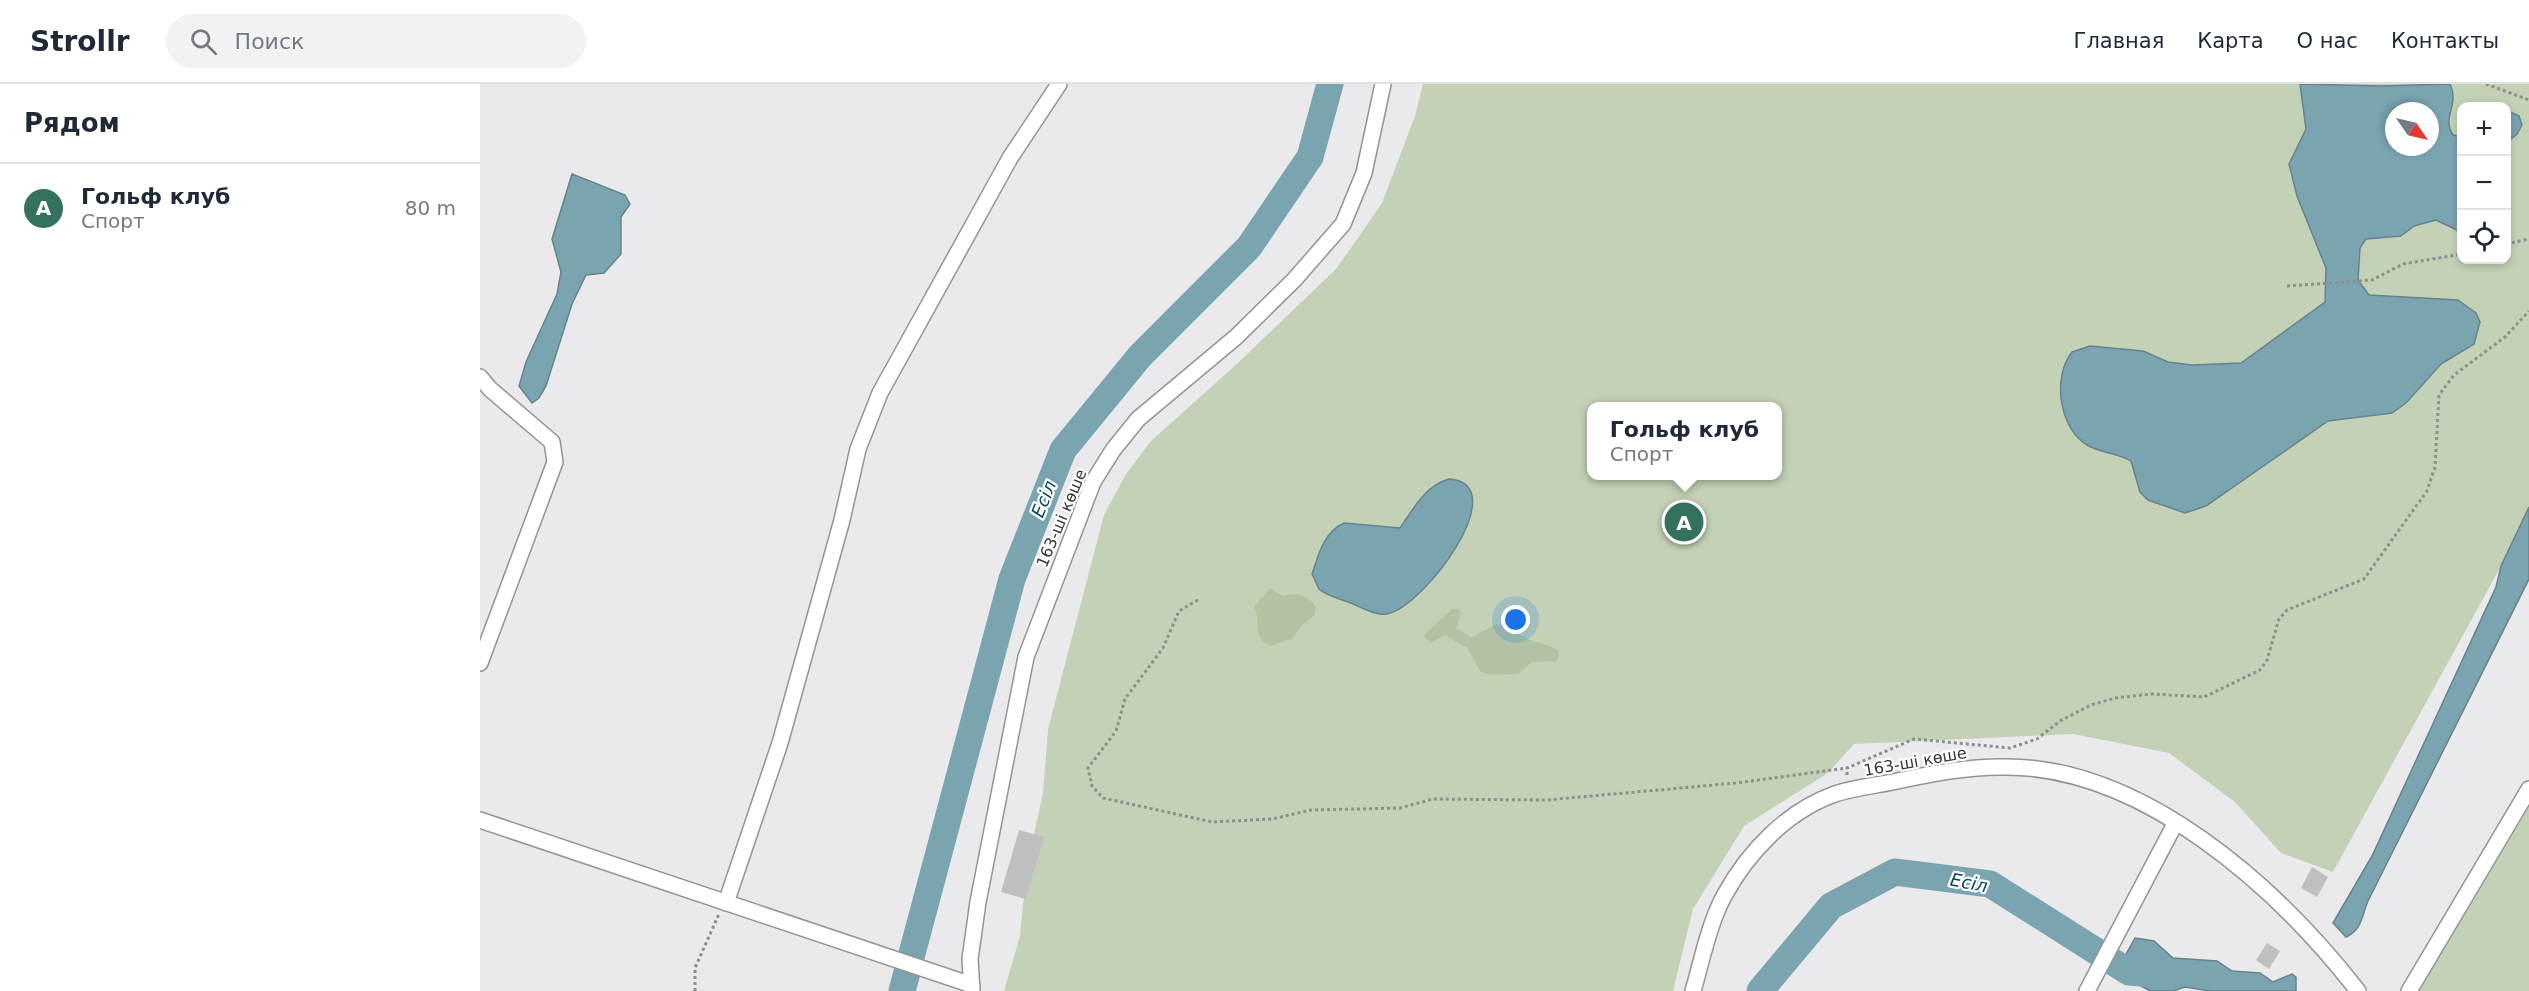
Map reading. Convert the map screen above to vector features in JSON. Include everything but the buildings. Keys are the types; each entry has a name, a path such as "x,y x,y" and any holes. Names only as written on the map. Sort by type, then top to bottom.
{"street":[{"path":"726,903 780,743 842,520 858,449 880,393 1010,158 1059,84"},
{"name":"163-ші көше","path":"972,988 970,959 978,902 1026,657 1093,482 1113,450 1138,419 1236,337 1294,280 1343,224 1364,173 1383,84"},
{"path":"480,377 552,442 555,462 480,663"},
{"name":"163-ші көше","path":"1693,991 1723,897 1743,866 1770,834 1800,812 1836,794 1953,770 2003,766 2075,776 2110,788 2176,822 2232,862 2276,900 2322,946 2358,991"},
{"path":"2409,991 2529,789"},
{"path":"480,820 896,959 972,988"},
{"path":"2087,991 2176,822"}],"path":[{"path":"2486,84 2529,100"},
{"path":"2511,243 2529,239"},
{"path":"2287,286 2372,280 2403,264 2457,255"},
{"path":"1198,600 1179,611 1163,648 1125,699 1116,730 1088,768 1092,786 1103,798 1212,822 1272,819 1311,810 1400,808 1433,799 1547,800 1736,783 1847,768 1914,739 2010,748 2037,739 2060,721 2091,705 2115,698 2152,694 2204,697 2260,670 2267,660 2278,619 2287,610 2364,579 2427,491 2435,466 2439,395 2454,375 2505,338 2529,311"},
{"path":"1836,794 1847,780 1847,768"},
{"path":"695,991 695,968 726,903"}],"green space":[{"path":"1423,84 2529,84 2529,507 2501,566 2333,872 2281,853 2235,802 2169,753 2073,734 1854,744 1828,773 1744,826 1693,909 1673,991 1004,991 1020,936 1027,865 1043,793 1048,729 1104,515 1126,474 1151,441 1239,362 1337,268 1382,203 1416,113"},
{"path":"1270,588 1283,596 1302,595 1316,607 1315,615 1302,625 1292,639 1269,646 1258,633 1254,607"},
{"path":"1452,609 1459,609 1461,612 1456,629 1472,637 1496,624 1558,650 1559,657 1556,661 1532,662 1518,674 1491,675 1481,672 1467,648 1445,635 1431,643 1423,636"},
{"path":"2529,789 2529,991 2409,991"}],"water":[{"path":"2300,84 2381,86 2450,84 2453,99 2449,123 2453,135 2457,136 2457,230 2436,220 2414,226 2401,236 2366,239 2360,248 2358,280 2369,295 2458,300 2476,313 2480,322 2474,344 2441,364 2406,403 2392,413 2328,421 2206,506 2185,513 2148,500 2140,492 2131,461 2087,445 2070,427 2062,402 2061,388 2066,362 2072,352 2090,346 2143,351 2168,362 2192,365 2241,363 2325,302 2326,268 2297,196 2289,164 2306,129"},
{"path":"2511,112 2519,116 2522,125 2511,139"},
{"path":"572,174 625,195 630,204 621,217 621,254 604,273 586,275 572,304 546,386 539,398 532,403 519,386 526,362 557,294 561,272 552,239"},
{"path":"1449,479 1467,486 1473,501 1468,522 1457,546 1440,570 1403,607 1387,614 1372,612 1319,589 1312,574 1326,538 1331,532 1344,523 1400,528 1427,492"},
{"path":"2529,507 2529,579 2368,901 2361,922 2346,937 2333,923 2372,856 2496,587 2501,566"},
{"path":"2135,938 2154,941 2173,958 2217,961 2232,971 2260,973 2273,982 2292,974 2296,977 2296,991 2210,991 2185,987 2173,991 2150,991 2116,972"}],"waterway":[{"name":"Есіл","path":"902,991 1012,579 1063,450 1140,356 1249,247 1310,157 1330,84"},
{"name":"Есіл","path":"1760,991 1831,906 1895,872 1990,884 2129,972 2153,974"}],"place":[{"name":"Гольф клуб","path":"1684,522"}]}
